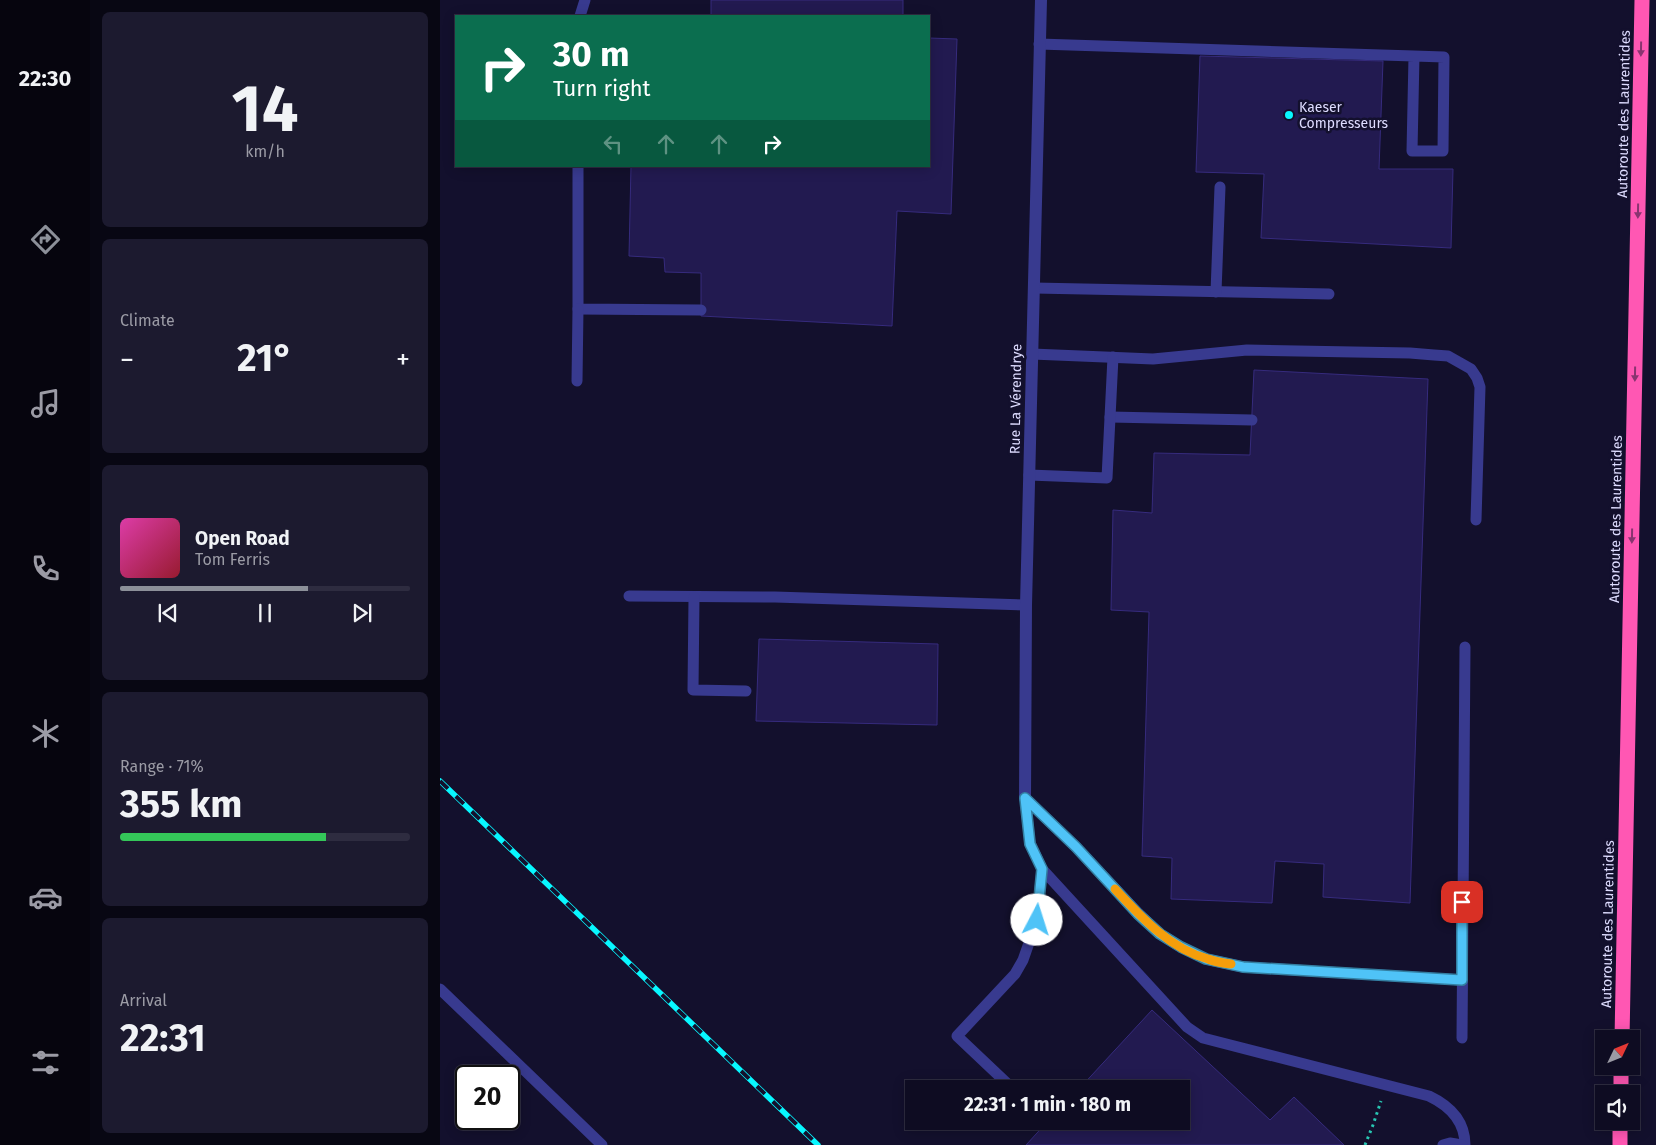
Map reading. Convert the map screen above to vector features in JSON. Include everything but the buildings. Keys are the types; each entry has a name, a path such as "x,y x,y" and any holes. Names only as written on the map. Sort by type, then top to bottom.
{"highway":[{"name":"Autoroute des Laurentides","path":"1622,1030 1642,0"},
{"path":"1620,1130 1620,1145"}],"street":[{"name":"Rue La Vérendrye","path":"1025,798 1026,605 1041,0"}],"lane":[{"path":"580,15 585,0"},
{"path":"1040,44 1414,56 1444,57 1443,151 1412,151 1414,56"},
{"path":"577,380 578,167"},
{"path":"1216,292 1220,187"},
{"path":"1034,288 1330,294"},
{"path":"578,309 701,310"},
{"path":"1032,354 1153,360 1247,350 1410,353 1448,356 1471,369 1480,387 1476,520"},
{"path":"1029,475 1107,478 1113,357"},
{"path":"1110,417 1252,420"},
{"path":"629,596 775,597 1026,605"},
{"path":"694,596 693,690 746,691"},
{"path":"1462,1038 1464,647"},
{"path":"1025,798 1030,844 1042,869 1195,1034 1203,1038 1429,1096 1454,1112 1465,1134 1463,1145 1450,1143 1443,1145"},
{"path":"1025,798 1076,847 1138,914 1160,934 1206,959 1243,967 1462,980"},
{"path":"1003,1080 957,1036 1015,974 1023,960 1037,920 1042,869"},
{"path":"440,990 602,1145"}],"path":[{"path":"1365,1145 1386,1085"}],"railway":[{"path":"440,781 818,1145"}],"slow traffic":[{"path":"1115,889 1160,934 1206,959 1231,964"}],"place":[{"name":"Kaeser Compresseurs","path":"1289,115"}],"route":[{"path":"1037,920 1042,869 1036,860 1030,844 1025,798 1076,847 1138,914 1160,934 1206,959 1243,967 1462,980 1462,902"}]}
